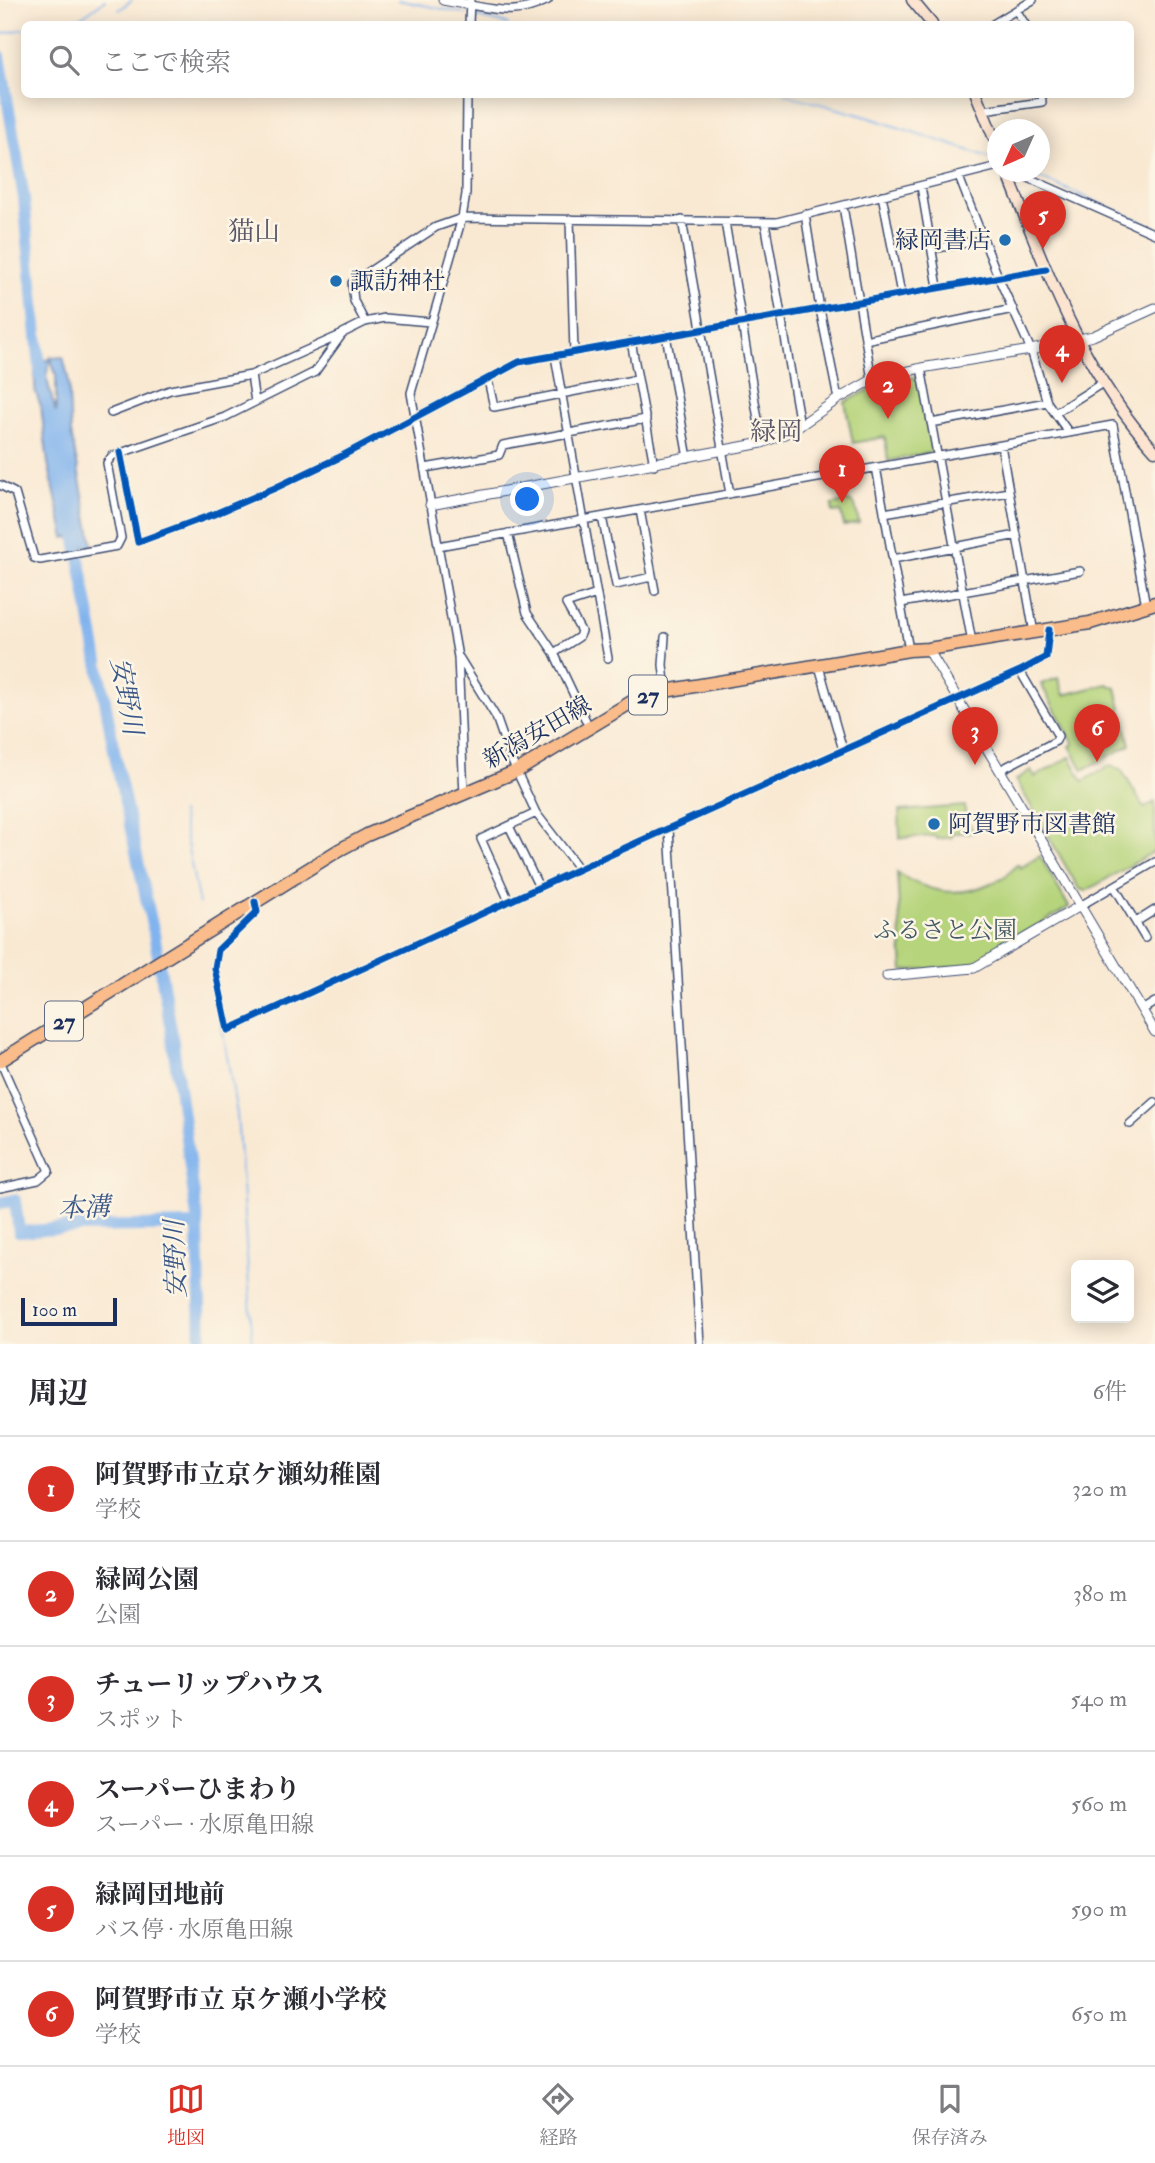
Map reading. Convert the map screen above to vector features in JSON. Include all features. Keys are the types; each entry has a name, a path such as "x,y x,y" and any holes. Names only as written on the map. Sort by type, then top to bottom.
{"main road":[{"path":"912,0 930,21"},
{"path":"978,98 987,120"},
{"path":"1011,182 1077,339 1127,417 1155,451"},
{"name":"新潟安田線","path":"0,1061 339,850 367,835 517,771 635,700 667,690 909,650 1090,624 1151,605"}],"street":[{"path":"443,0 470,3 505,12 530,9 548,0"},
{"path":"998,21 1033,0"},
{"path":"469,21 470,3"},
{"path":"1016,10 1024,21"},
{"path":"464,795 458,657 411,393 462,218 466,194 467,98"},
{"path":"983,110 1042,102 1042,98"},
{"path":"365,322 354,301 352,283 436,227 462,218 777,222 987,169"},
{"path":"959,177 1031,351 1047,402 1069,433"},
{"path":"1038,182 1155,234"},
{"path":"920,186 938,287"},
{"path":"882,195 901,294"},
{"path":"843,206 872,380"},
{"path":"804,214 838,399"},
{"path":"570,219 574,352"},
{"path":"682,220 730,494"},
{"path":"725,222 762,443"},
{"path":"765,222 800,425"},
{"path":"932,249 983,240"},
{"path":"120,452 138,542 275,488 519,362 1046,269"},
{"path":"430,505 762,443 800,425 872,380 1031,351 1093,336 1155,308"},
{"path":"865,340 1013,309"},
{"path":"111,413 170,390 251,375 365,322 385,318 430,322"},
{"path":"0,485 15,493 34,558 40,560 117,546 121,538 107,463 120,452 225,417 316,372 343,333"},
{"path":"666,335 688,458"},
{"path":"631,341 654,465"},
{"path":"555,356 608,658"},
{"path":"921,369 972,642"},
{"path":"251,375 255,402"},
{"path":"488,380 494,407 638,379"},
{"path":"1055,413 1104,382"},
{"path":"931,423 1047,402"},
{"path":"425,468 499,455 503,445 646,419"},
{"path":"438,546 1113,425 1151,605"},
{"path":"1001,445 1034,633"},
{"path":"876,467 909,650"},
{"path":"884,513 1009,492"},
{"path":"640,510 655,591"},
{"path":"602,517 616,585 651,577"},
{"path":"508,533 527,613 554,653 589,727"},
{"path":"893,559 1017,536"},
{"path":"901,603 1080,571"},
{"path":"554,653 579,637 581,631 566,604 597,594"},
{"path":"255,902 257,912 218,950 215,957 228,1030 1020,671 1046,657 1049,630"},
{"path":"664,637 663,665 667,690"},
{"path":"928,649 1155,1032"},
{"path":"458,657 496,718 536,813 579,869"},
{"path":"819,666 843,750"},
{"path":"1000,770 1056,741 1058,736 1020,671"},
{"path":"509,901 481,839 536,813"},
{"path":"509,826 539,887"},
{"path":"669,828 700,1344"},
{"path":"887,976 974,968 1155,862"},
{"path":"1114,886 1145,938"},
{"path":"1136,922 1155,910"},
{"path":"1142,1010 1155,1002"},
{"path":"0,1061 49,1171 38,1180 0,1188"},
{"path":"1130,1124 1155,1102"}],"green space":[{"path":"920,376 934,452 888,461 885,437 853,443 845,402 877,386"},
{"path":"849,501 855,505 859,523 844,526 841,512 833,513 832,505"},
{"path":"1058,678 1064,695 1107,684 1116,688 1130,745 1083,770 1070,746 1074,744 1041,684"},
{"path":"1070,757 1083,781 1110,766 1121,769 1144,808 1155,802 1155,851 1086,891 1079,889 1016,780 1031,770 1035,777"},
{"name":"阿賀野市図書館","path":"965,806 965,815 973,832 952,833 952,837 937,839 936,836 900,838 899,811"},
{"name":"ふるさと公園","path":"1040,856 1069,907 971,966 903,971 897,873 931,889 966,891 1001,879 1018,864 1020,868"}],"water":[{"path":"63,357 68,377 71,433 93,546 79,547 69,537 65,538 48,463 41,407 35,390 35,366 51,358","holes":["51,358 56,376 56,413 46,376"]}],"waterway":[{"path":"67,21 79,19 105,0"},
{"path":"119,10 132,0"},
{"path":"398,0 467,14"},
{"path":"472,16 494,21"},
{"path":"0,34 21,30"},
{"name":"安野川","path":"0,56 24,198 41,379"},
{"path":"799,98 987,156"},
{"path":"1049,182 1155,227"},
{"name":"安野川","path":"76,540 116,761 154,934 171,1029 198,1225 201,1344"},
{"path":"181,813 199,904"},
{"path":"216,992 237,1114 253,1344"},
{"name":"本溝","path":"0,1203 15,1200 19,1232 78,1227 198,1225"}],"cycle path":[{"path":"120,452 138,542 275,488 338,458 519,362 1046,269"},
{"path":"255,902 257,912 218,950 215,968 228,1030 1020,671 1046,657 1049,630"}],"place":[{"name":"緑岡書店","path":"1005,240"},
{"name":"緑岡団地前","path":"1043,249"},
{"name":"諏訪神社","path":"336,281"},
{"name":"スーパーひまわり","path":"1062,383"},
{"name":"緑岡公園","path":"888,419"},
{"name":"阿賀野市立京ケ瀬幼稚園","path":"842,503"},
{"name":"阿賀野市立 京ケ瀬小学校","path":"1097,762"},
{"name":"チューリップハウス","path":"975,765"},
{"name":"阿賀野市図書館","path":"934,824"}],"district":[{"name":"猫山","path":"254,231"},
{"name":"緑岡","path":"776,431"}]}
